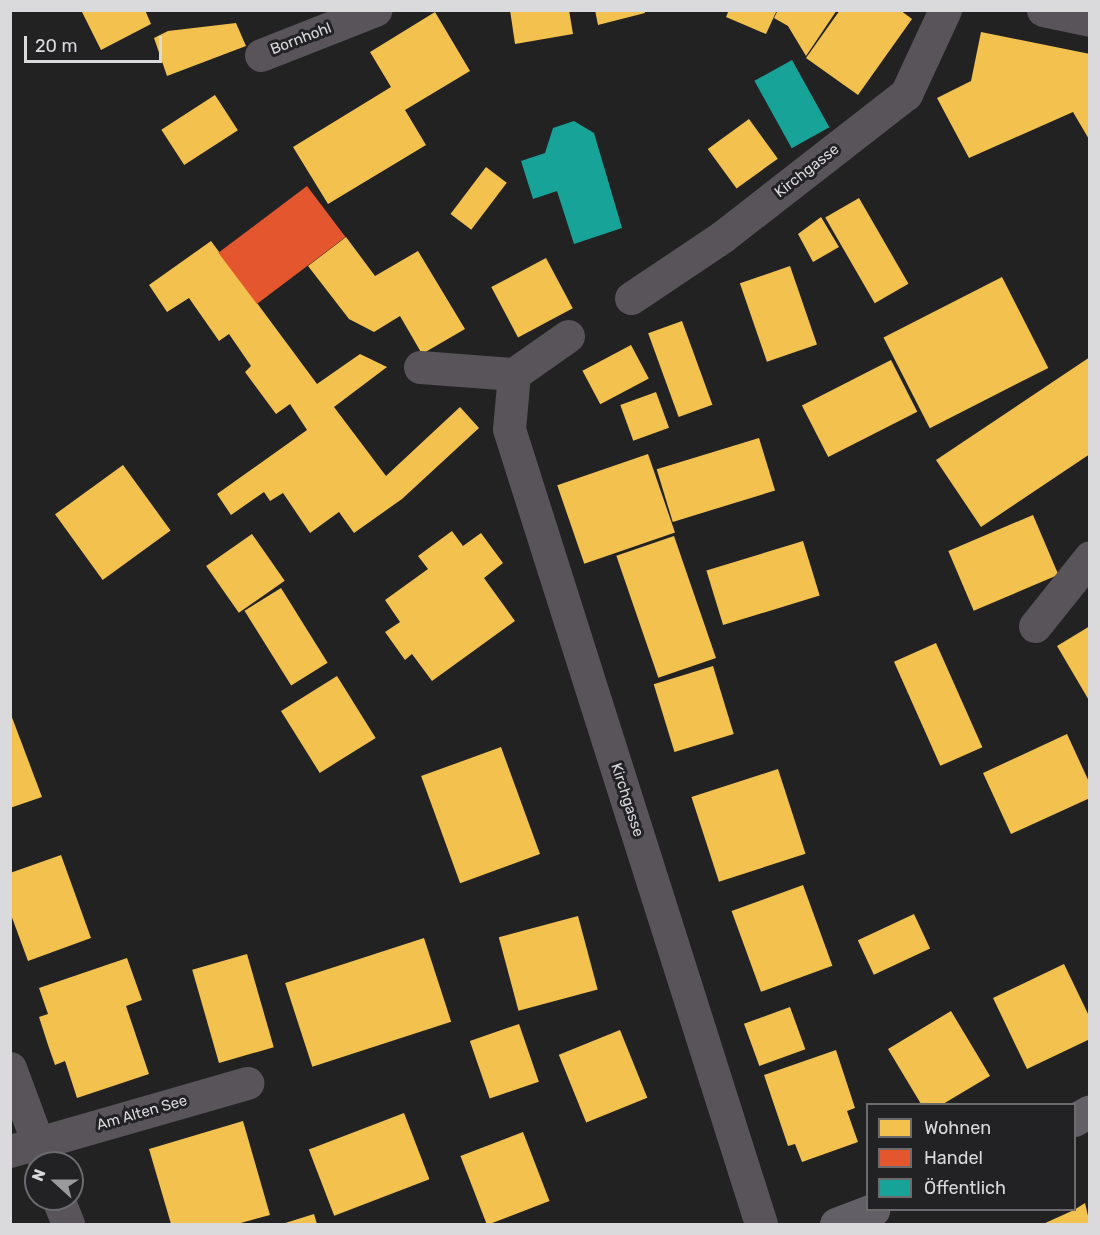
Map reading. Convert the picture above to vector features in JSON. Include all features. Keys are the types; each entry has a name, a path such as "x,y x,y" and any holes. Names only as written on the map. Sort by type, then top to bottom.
{"main road":[{"path":"1076,1119 1089,1111"},
{"path":"836,1224 868,1211"}],"street":[{"name":"Bornhohl","path":"261,55 375,10"},
{"name":"Kirchgasse","path":"632,298 722,237 906,94 945,10"},
{"path":"1043,10 1089,20"},
{"path":"420,367 514,374 568,336"},
{"name":"Kirchgasse","path":"514,374 509,429 761,1224"},
{"path":"1035,626 1089,557"},
{"name":"Am Alten See","path":"10,1068 31,1151"},
{"name":"Am Alten See","path":"34,1151 247,1083"}],"building: Wohnen":[{"path":"81,10 145,10 151,24 101,50"},
{"path":"510,10 569,10 573,34 515,44"},
{"path":"595,10 644,10 645,13 598,25"},
{"path":"729,10 777,10 766,34 726,17"},
{"path":"778,10 837,10 806,56 788,26 774,18"},
{"path":"840,10 900,10 912,19 858,95 806,58"},
{"path":"435,12 470,71 405,110 426,145 328,204 293,147 391,87 370,52"},
{"path":"236,23 246,46 167,76 154,38 168,31"},
{"path":"981,32 1090,54 1090,141 1073,112 969,158 937,98 971,81"},
{"path":"215,95 238,130 184,165 161,130"},
{"path":"749,119 778,159 737,189 708,149"},
{"path":"486,167 507,183 471,230 450,214"},
{"path":"859,198 908,284 875,303 825,218"},
{"path":"821,217 839,247 813,262 798,234"},
{"path":"346,237 375,276 418,251 465,329 422,354 400,316 374,332 349,319 308,266"},
{"path":"211,241 317,384 360,354 387,367 334,407 386,476 460,407 479,428 402,499 354,533 339,512 310,533 283,493 270,501 264,492 231,515 217,494 307,430 290,404 276,414 245,372 251,366 229,334 219,341 189,298 167,312 149,285"},
{"path":"546,258 573,308 518,337 491,287"},
{"path":"790,266 817,344 767,362 740,283"},
{"path":"1002,277 1048,368 930,428 883,337"},
{"path":"682,321 712,405 679,417 648,333"},
{"path":"631,345 649,379 600,404 582,371"},
{"path":"1090,357 1090,454 981,527 936,460"},
{"path":"891,360 917,412 828,457 802,405"},
{"path":"656,392 669,428 633,441 620,405"},
{"path":"759,438 775,491 673,522 657,469"},
{"path":"648,454 675,532 584,564 557,485"},
{"path":"123,465 171,531 103,580 55,514"},
{"path":"1033,515 1058,575 974,611 948,551"},
{"path":"452,531 463,546 481,533 503,563 484,578 515,621 432,681 412,654 405,660 385,632 400,622 385,600 428,569 418,556"},
{"path":"252,534 285,581 239,613 206,566"},
{"path":"674,536 716,658 658,678 616,556"},
{"path":"803,541 820,596 723,625 706,571"},
{"path":"281,588 328,663 291,685 245,611"},
{"path":"1090,626 1090,702 1057,646"},
{"path":"936,643 982,747 940,766 894,662"},
{"path":"713,666 734,734 674,752 654,684"},
{"path":"337,676 376,738 320,773 281,711"},
{"path":"10,712 42,797 10,808"},
{"path":"1067,734 1090,784 1090,798 1011,834 983,773"},
{"path":"501,747 540,854 460,883 421,776"},
{"path":"778,769 806,854 719,882 691,797"},
{"path":"61,855 91,938 28,961 10,912 10,873"},
{"path":"803,885 832,966 761,992 732,911"},
{"path":"914,914 930,948 874,975 858,940"},
{"path":"578,916 598,989 518,1011 499,937"},
{"path":"424,938 451,1022 312,1067 285,983"},
{"path":"247,954 274,1047 219,1063 192,970"},
{"path":"127,958 142,1000 126,1006 149,1074 77,1098 65,1061 55,1065 48,1045 39,1017 48,1014 39,988"},
{"path":"1064,964 1090,1018 1090,1039 1027,1069 993,998"},
{"path":"790,1007 805,1049 759,1066 744,1024"},
{"path":"951,1011 990,1076 945,1103 920,1103 888,1049"},
{"path":"519,1024 539,1082 490,1099 470,1041"},
{"path":"620,1030 647,1098 586,1122 559,1055"},
{"path":"836,1050 855,1108 847,1111 858,1142 802,1162 795,1144 788,1146 764,1075"},
{"path":"404,1113 429,1179 334,1216 309,1150"},
{"path":"243,1121 270,1215 237,1224 171,1224 149,1149"},
{"path":"523,1132 550,1201 487,1224 460,1156"},
{"path":"1085,1203 1090,1224 1043,1224 1076,1211"},
{"path":"314,1214 317,1224 282,1224"}],"building: Handel":[{"path":"307,186 346,237 257,304 218,253"}],"building: Öffentlich":[{"path":"792,60 829,127 792,148 754,81"},
{"path":"574,121 594,133 622,228 574,244 557,191 533,199 521,161 545,153 553,128"}]}
